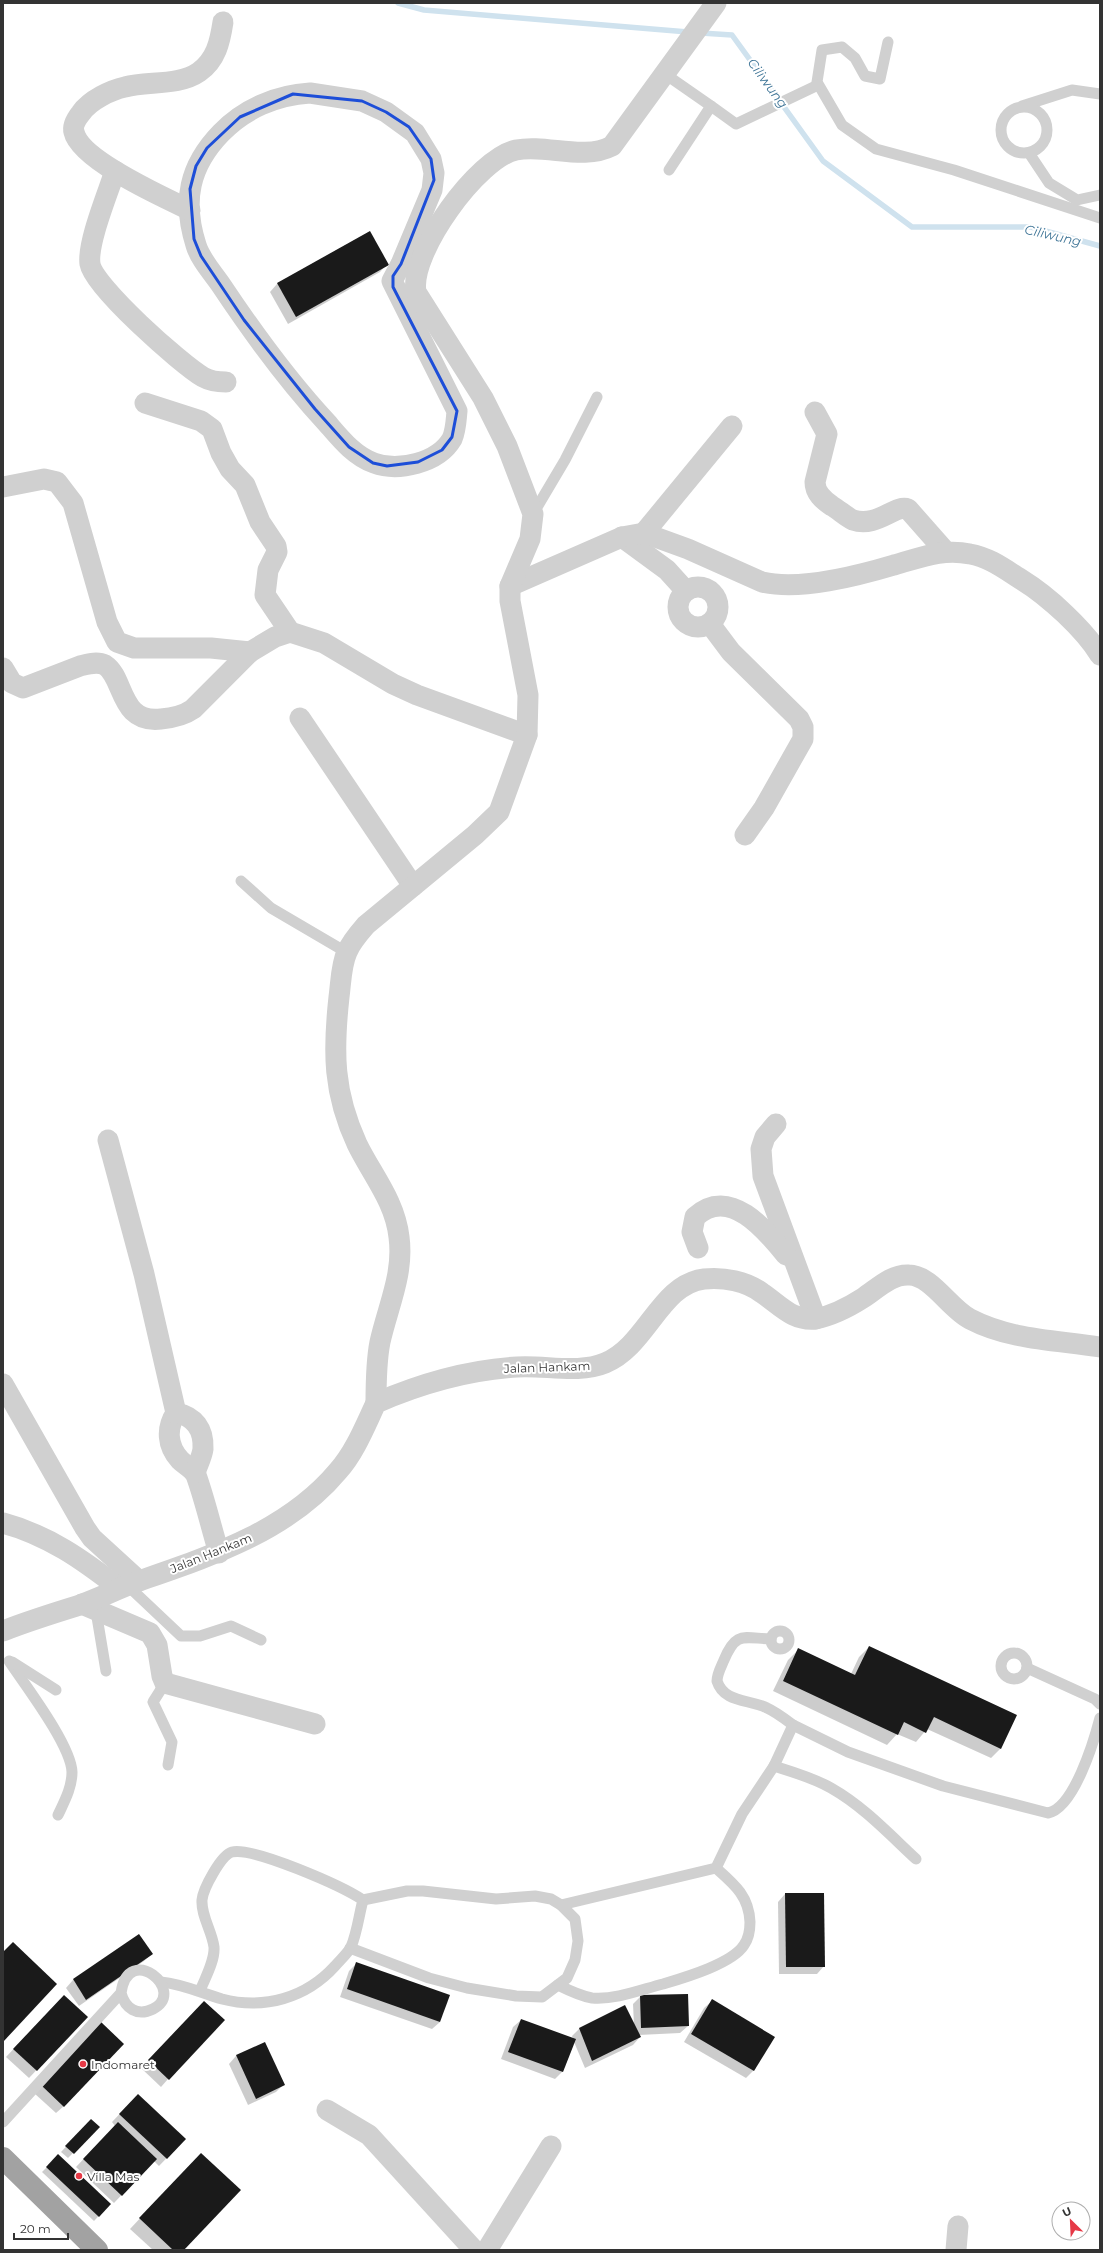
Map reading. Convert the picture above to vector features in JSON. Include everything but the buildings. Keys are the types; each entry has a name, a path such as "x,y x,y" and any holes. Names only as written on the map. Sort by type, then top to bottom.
{"highway":[{"path":"3,2158 97,2250"}],"street":[{"path":"376,1403 380,1344 398,1280 400,1252 396,1216 353,1134 339,1089 334,1063 336,1027 346,952 354,939 366,925 475,835 499,812 526,735 528,694 510,601 510,586 528,545 533,514 508,446 483,398 416,292 415,276 420,258 430,239 453,204 479,175 501,156 521,149 596,152 612,146 716,3"},
{"path":"190,210 150,191 115,171 84,148 77,138 74,129 83,110 103,96 123,87 176,80 199,72 207,66 216,52 223,22"},
{"path":"310,94 362,101 386,112 409,127 420,139 431,158 434,180 401,264 393,276 392,284 457,411 452,437 442,450 427,459 400,466 387,466 373,463 349,447 287,378 244,320 196,246 190,210 192,178 207,148 226,128 240,117 281,97 310,94"},
{"path":"115,171 95,230 90,263 95,275 112,298 196,372 213,381 226,382"},
{"path":"457,411 483,398"},
{"path":"145,403 201,421 212,429 221,453 230,469 245,485 260,522 276,546 277,552 268,570 265,595 290,632 324,643 394,684 417,695 526,735"},
{"path":"815,412 827,434 815,482 816,489 822,497 848,517 864,522 880,519 901,508 908,509 945,551"},
{"path":"644,533 732,426"},
{"path":"3,487 44,479 58,482 73,503 107,622 117,642 134,648 197,648 250,652"},
{"path":"510,586 622,537 644,533 688,549 762,582 774,585 825,581 883,568 945,551 971,554 983,558 1034,588 1072,623 1100,655"},
{"path":"622,537 667,570 686,591 678,602 678,610 684,622 697,628 710,624 732,652 799,719 803,727 803,739 797,751 764,808 745,836"},
{"path":"3,668 12,683 20,688 26,688 80,666 90,663 101,664 111,671 129,707 142,716 158,720 176,717 193,709 250,652 275,638 290,632"},
{"path":"300,718 413,886"},
{"path":"776,1124 765,1137 761,1149 763,1176 816,1318"},
{"path":"108,1140 144,1274 176,1413 170,1421 168,1432 173,1451 180,1460 195,1473 219,1552"},
{"path":"698,1248 692,1232 695,1217 712,1206 729,1207 760,1225 797,1269"},
{"name":"Jalan Hankam","path":"3,1631 89,1607 129,1585 219,1552 278,1522 302,1505 331,1479 354,1448 376,1403 426,1383 475,1372 519,1367 586,1368 600,1365 614,1359 638,1338 675,1291 700,1279 721,1279 747,1284 762,1292 790,1315 801,1318 816,1318 856,1303 897,1276 910,1274 924,1280 960,1313 980,1324 1038,1340 1100,1347"},
{"path":"3,1384 85,1528 129,1585"},
{"path":"176,1413 187,1415 194,1420 198,1427 203,1449 195,1473"},
{"path":"3,1523 23,1528 63,1547 129,1585"},
{"path":"89,1607 150,1633 157,1645 162,1676 165,1684 315,1724"},
{"path":"327,2110 370,2135 474,2250"},
{"path":"488,2250 551,2146"},
{"path":"956,2250 958,2226"}],"lane":[{"path":"888,42 880,79 865,76 854,58 842,48 822,50 817,82 842,125 876,149 954,170 1100,218"},
{"path":"665,74 736,124 818,85"},
{"path":"1019,107 1028,107 1042,114 1048,129 1043,145 1029,153 1013,151 1007,146 1002,135 1002,123 1006,116 1019,107 1038,99 1072,90 1100,94"},
{"path":"669,170 711,106"},
{"path":"1029,153 1049,183 1077,200 1100,195"},
{"path":"1036,197 1049,183"},
{"path":"533,514 565,460 597,397"},
{"path":"241,881 271,908 346,952"},
{"path":"129,1585 181,1636 200,1636 231,1626 261,1640"},
{"path":"89,1607 106,1671"},
{"path":"771,1639 740,1638 730,1645 717,1681 724,1694 766,1707 793,1725 848,1752 943,1786 1048,1813 1063,1806 1090,1754 1100,1718"},
{"path":"6,1659 56,1690"},
{"path":"6,1659 60,1739 71,1766 71,1780 68,1794 58,1815"},
{"path":"1028,1668 1095,1699 1100,1704"},
{"path":"165,1684 153,1702 172,1742 168,1765"},
{"path":"716,1868 742,1814 774,1766 793,1725"},
{"path":"774,1766 821,1783 841,1794 872,1818 916,1859"},
{"path":"200,1991 214,1953 202,1899 218,1865 227,1854 233,1852 245,1852 274,1860 328,1880 363,1900 407,1892 423,1891 496,1899 541,1896 561,1905 575,1919 577,1925 577,1950 571,1971 567,1978 542,1997 516,1996 467,1988 429,1978 350,1948"},
{"path":"561,1905 716,1868"},
{"path":"558,1985 585,1996 616,1996 694,1975 736,1953 743,1946 748,1937 750,1919 747,1904 740,1889 716,1868"},
{"path":"161,1982 182,1985 222,1999 256,2004 278,2001 304,1992 324,1978 350,1948 363,1900"},
{"path":"148,1971 156,1975 161,1982 163,1991 161,2000 156,2008 147,2012 138,2012 130,2009 123,2002 121,1993 122,1985 126,1978 136,1972 148,1971"},
{"path":"3,2122 121,1993"}],"highlighted area":[{"path":"293,94 362,101 386,112 409,127 431,159 434,180 401,264 393,276 393,287 457,411 452,437 442,450 418,462 387,466 373,463 349,447 315,409 244,320 201,256 194,239 190,189 196,166 207,148 240,117"}],"waterway":[{"name":"Ciliwung","path":"398,3 424,10 688,32"},
{"name":"Ciliwung","path":"701,33 732,35 823,161 912,227 1031,227 1100,246"}],"place":[{"name":"Indomaret","path":"83,2064"},
{"name":"Villa Mas","path":"79,2176"}]}
